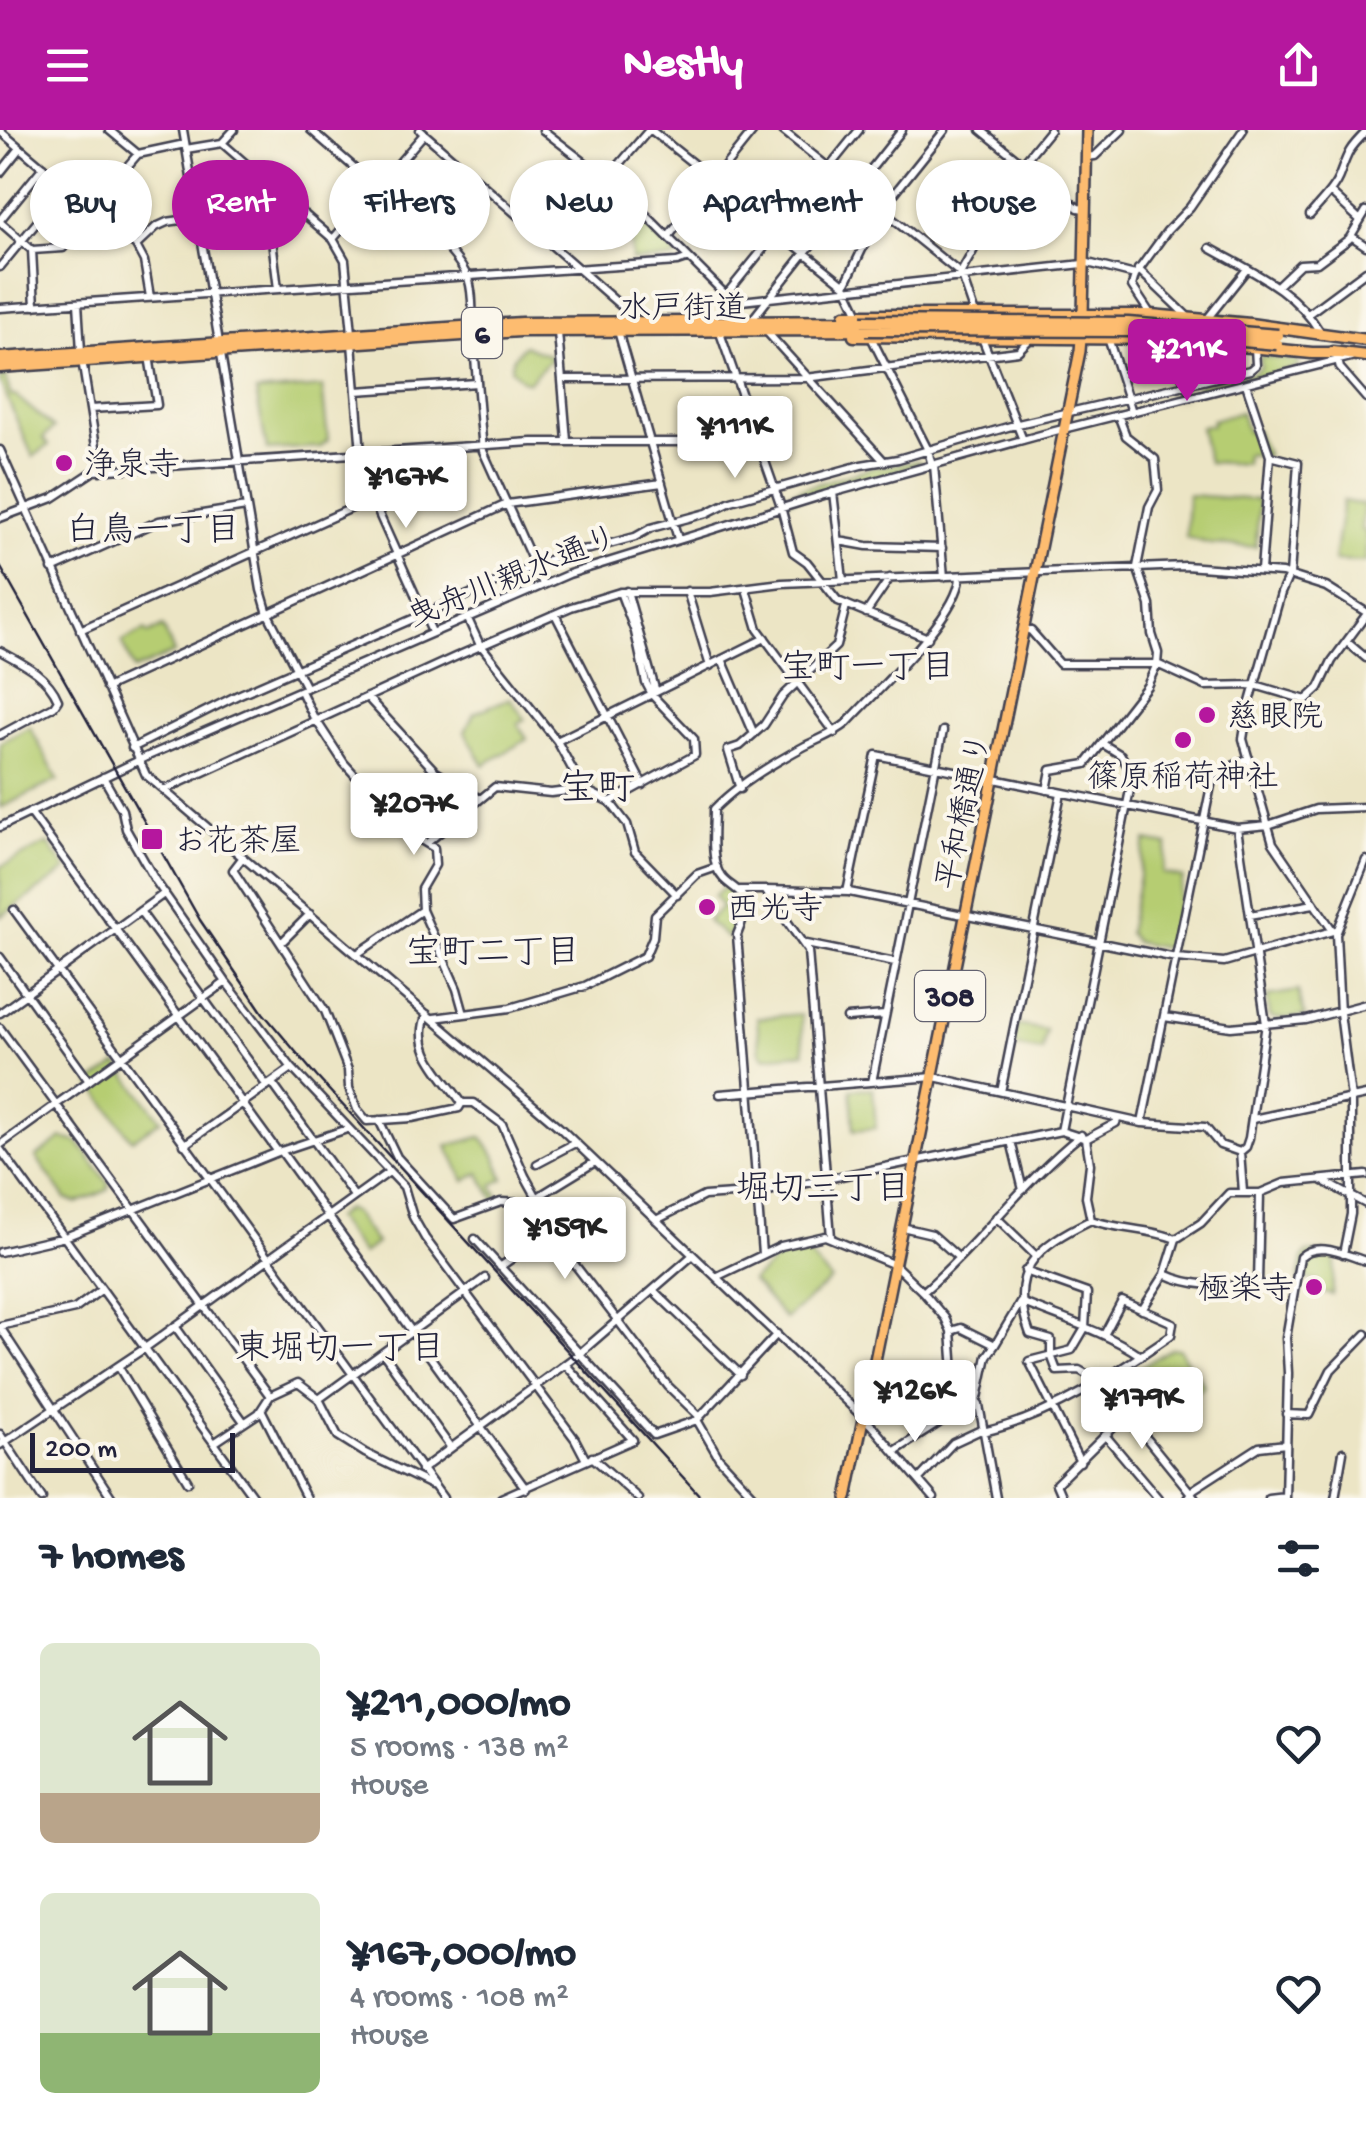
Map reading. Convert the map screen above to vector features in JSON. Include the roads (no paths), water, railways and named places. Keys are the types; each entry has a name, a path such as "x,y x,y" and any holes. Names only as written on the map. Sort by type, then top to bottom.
{"highway":[{"path":"864,326 974,314 1151,315 1366,341"},
{"name":"水戸街道","path":"0,367 82,356 473,329 747,321 864,326 1162,324 1278,339 1366,341"},
{"path":"795,325 864,326 982,337 1168,339 1338,356"},
{"name":"水戸街道","path":"473,329 558,331 628,326 648,330 765,330 795,325"},
{"name":"水戸街道","path":"1278,339 1338,356 1362,356"},
{"name":"水戸街道","path":"0,358 150,356 220,346"}],"main road":[{"name":"平和橋通り","path":"847,1498 1082,338 1087,130"}],"street":[{"path":"109,130 138,154"},
{"path":"183,130 188,160"},
{"path":"133,160 138,154 222,143 234,130"},
{"path":"311,130 346,160"},
{"path":"543,130 582,160"},
{"path":"625,160 650,130 688,160"},
{"path":"730,160 754,130"},
{"path":"782,130 819,160"},
{"path":"835,160 859,130"},
{"path":"878,160 902,130"},
{"path":"896,191 945,130"},
{"path":"982,130 1019,160"},
{"path":"1086,157 1095,156 1122,130"},
{"path":"1151,315 1132,286 1136,272 1190,207 1243,130"},
{"path":"0,131 34,160"},
{"path":"400,160 422,132 510,208"},
{"path":"1025,160 1045,132"},
{"path":"1310,215 1330,192 1344,157 1366,132"},
{"path":"222,143 329,236"},
{"path":"0,173 20,148"},
{"path":"30,184 0,221 30,248"},
{"path":"1330,192 1359,219"},
{"path":"1071,202 1085,208"},
{"path":"1278,284 1296,267 1306,262 1317,263 1352,236 1366,211"},
{"path":"648,218 668,237"},
{"path":"896,222 961,275 974,314"},
{"path":"0,267 30,230"},
{"path":"1352,236 1366,246"},
{"path":"1210,248 1278,284 1320,333"},
{"path":"32,250 35,306"},
{"path":"138,250 144,261 150,298"},
{"path":"203,250 268,614 297,669 316,720 344,763 406,832 434,848 436,861 423,882 422,910 464,1014"},
{"path":"274,250 278,289"},
{"path":"342,250 350,284 361,454 372,498 432,632"},
{"path":"449,250 470,276 481,444 543,584"},
{"path":"559,250 581,269 628,326 632,380 678,539"},
{"path":"681,250 747,321 804,252"},
{"path":"729,299 764,250"},
{"path":"802,250 845,287 928,450 944,577"},
{"path":"845,287 862,250"},
{"path":"961,275 975,250"},
{"path":"0,308 581,269 689,258"},
{"path":"729,299 1084,263 1136,272 1188,317"},
{"path":"1206,319 1247,270"},
{"path":"1307,314 1366,271"},
{"path":"78,303 100,471"},
{"path":"719,330 782,507 793,552 838,601 928,638"},
{"path":"765,330 884,461"},
{"path":"558,331 567,441"},
{"path":"982,337 1023,440"},
{"path":"562,379 806,378 1018,351 1032,337"},
{"path":"1108,338 1132,412"},
{"path":"1168,339 1167,346 1190,397"},
{"path":"132,748 297,669 568,551 590,550 731,501 1018,424 1254,368 1255,348"},
{"path":"90,410 157,404 150,356"},
{"path":"1338,356 1340,368 1366,398"},
{"name":"曳舟川親水通り","path":"0,826 137,760 543,584 833,492 1246,384 1338,356"},
{"path":"356,391 476,383"},
{"path":"1246,384 1270,456 1261,570"},
{"path":"1047,790 1050,770 1086,764 1148,686 1156,664 1158,653 1150,605 1137,567 1149,507 1158,490 1155,459 1126,436 1118,415"},
{"path":"0,518 53,498 94,471 481,444 758,442"},
{"path":"0,450 146,775 576,1143 864,1418 934,1498"},
{"path":"1270,456 1298,463 1290,575 1281,592 1243,732 1273,843 1334,929"},
{"path":"106,688 507,504 662,483"},
{"path":"833,492 843,580"},
{"path":"80,630 372,498"},
{"path":"52,569 160,521 246,506"},
{"path":"839,541 867,546 942,548"},
{"path":"164,790 555,614 624,592 1137,567 1261,570 1326,587 1365,610 1332,660 1319,688 1306,700 1255,684 1206,686 1156,664 1060,664 1031,630 1024,628"},
{"path":"762,1254 736,936 744,917 740,890 716,867 714,809 782,759 835,733 928,638 960,587 960,577"},
{"path":"866,613 890,578"},
{"path":"746,588 758,629 835,733"},
{"path":"687,591 710,666"},
{"path":"610,802 695,754 694,739 654,693 624,592"},
{"path":"740,789 728,750 754,734 774,715 783,696 836,646 846,606"},
{"path":"555,614 643,785"},
{"path":"467,616 482,646 557,740 584,789"},
{"path":"557,740 765,638"},
{"path":"1347,642 1366,658"},
{"path":"0,651 33,670 58,697 56,704 0,735"},
{"path":"722,660 754,734"},
{"path":"367,697 436,772 480,798"},
{"path":"872,1082 943,731"},
{"path":"1062,1132 1133,775 1126,760 1102,744"},
{"path":"847,892 874,756 1237,828 1268,825 1316,809 1366,808"},
{"path":"1142,1123 1213,776 1249,758"},
{"path":"104,777 122,810 126,828 226,982 292,1068 406,1190 418,1227 589,1458 638,1498"},
{"path":"427,843 496,787 552,793 584,789 610,802 627,824 636,852 677,895"},
{"path":"1001,1092 1061,793"},
{"path":"30,812 526,1489"},
{"path":"1237,828 1266,1024 1253,1118 1246,1147 1240,1152"},
{"path":"244,857 233,870 325,1011 348,1070 357,1110 367,1121 451,1111 462,1102"},
{"path":"1343,1254 1352,1195 1351,1098 1334,929 1365,863"},
{"path":"716,867 697,874 655,915 653,937 644,956 626,968 585,986 510,1008 430,1016 424,1024 427,1056 462,1102 474,1103 502,1124 525,1176 572,1261 668,1386 699,1418 719,1458 756,1498"},
{"path":"740,890 847,892 1212,963 1256,954 1334,929"},
{"path":"764,890 806,944 830,1237"},
{"path":"0,1013 165,893"},
{"path":"1250,915 1314,904"},
{"path":"14,910 443,1498"},
{"path":"140,910 354,1196"},
{"path":"356,954 422,910"},
{"path":"281,943 310,914"},
{"path":"806,944 895,962"},
{"path":"0,957 88,1081"},
{"path":"226,982 0,1147 254,1498"},
{"path":"1164,1016 1217,1026 1266,1024 1340,1013 1366,1004"},
{"path":"847,1018 885,1015"},
{"path":"0,1028 270,1396"},
{"path":"184,1145 292,1068"},
{"path":"720,1094 934,1077 1142,1123 1205,1128 1220,1145 1240,1152"},
{"path":"1253,1118 1366,1095"},
{"path":"923,1292 1022,1190 1083,1137 1116,1123 1118,1118"},
{"path":"379,1120 398,1157 454,1219 501,1202 528,1203 595,1162"},
{"path":"0,1252 65,1237 313,1139 348,1129"},
{"path":"656,1220 704,1196 757,1192 1062,1132 1083,1137"},
{"path":"1083,1137 1090,1164 1086,1197 1092,1220"},
{"path":"1010,1141 1022,1190"},
{"path":"536,1164 576,1143"},
{"path":"1240,1152 1242,1192"},
{"path":"42,1498 2,1440 145,1348 389,1172"},
{"path":"1142,1310 1165,1274 1176,1238 1201,1223 1229,1193 1260,1193 1282,1184 1366,1175"},
{"path":"1322,1181 1366,1204"},
{"path":"1258,1284 1260,1193"},
{"path":"996,1216 1036,1256"},
{"path":"1176,1238 1092,1220 1067,1232 1036,1256 1025,1271 1021,1302 1030,1334 1051,1340 1057,1371 1080,1370 1101,1382 1124,1417 1148,1440 1191,1497"},
{"path":"500,1268 554,1228"},
{"path":"902,1228 932,1234 959,1258"},
{"path":"716,1276 808,1238 830,1237 896,1265 923,1292 951,1330 954,1372 976,1400"},
{"path":"475,1240 654,1436 699,1418 776,1334"},
{"path":"1268,1498 1285,1497 1286,1338 1304,1252 1315,1248 1366,1261"},
{"path":"421,1470 579,1354 693,1254"},
{"path":"1025,1271 1087,1293 1085,1328 1072,1350 1029,1360 1080,1462"},
{"path":"1165,1274 1200,1283 1294,1286"},
{"path":"319,1399 485,1278"},
{"path":"102,1288 75,1309 0,1327 112,1498"},
{"path":"653,1290 741,1375"},
{"path":"920,1478 953,1444 983,1431 1028,1420 1101,1382 1172,1335 1173,1323 1122,1301 1105,1333"},
{"path":"1021,1302 1105,1333 1141,1356"},
{"path":"996,1498 976,1400 988,1356 1021,1302"},
{"path":"176,1326 244,1422"},
{"path":"951,1330 961,1328 995,1345"},
{"path":"1286,1414 1310,1416 1331,1370 1366,1334"},
{"path":"383,1352 450,1448"},
{"path":"501,1498 633,1440 566,1364"},
{"path":"118,1366 188,1482"},
{"path":"214,1443 262,1410 270,1396 298,1383 319,1399 338,1436 432,1485"},
{"path":"896,1451 976,1400"},
{"path":"262,1410 306,1498"},
{"path":"1062,1498 1056,1484 1124,1417"},
{"path":"1104,1435 1158,1498"},
{"path":"1191,1497 1194,1489 1258,1446 1286,1444"},
{"path":"1335,1498 1343,1452"}],"railway":[{"path":"0,566 200,920 263,1013 702,1498"}],"place":[{"name":"浄泉寺","path":"64,463"},
{"name":"慈眼院","path":"1207,715"},
{"name":"篠原稲荷神社","path":"1183,740"},
{"name":"お花茶屋","path":"152,839"},
{"name":"西光寺","path":"707,907"},
{"name":"極楽寺","path":"1314,1287"}],"district":[{"name":"白鳥一丁目","path":"153,528"},
{"name":"宝町一丁目","path":"868,665"},
{"name":"宝町","path":"597,786"},
{"name":"宝町二丁目","path":"493,950"},
{"name":"堀切三丁目","path":"823,1186"},
{"name":"東堀切一丁目","path":"340,1346"}]}
